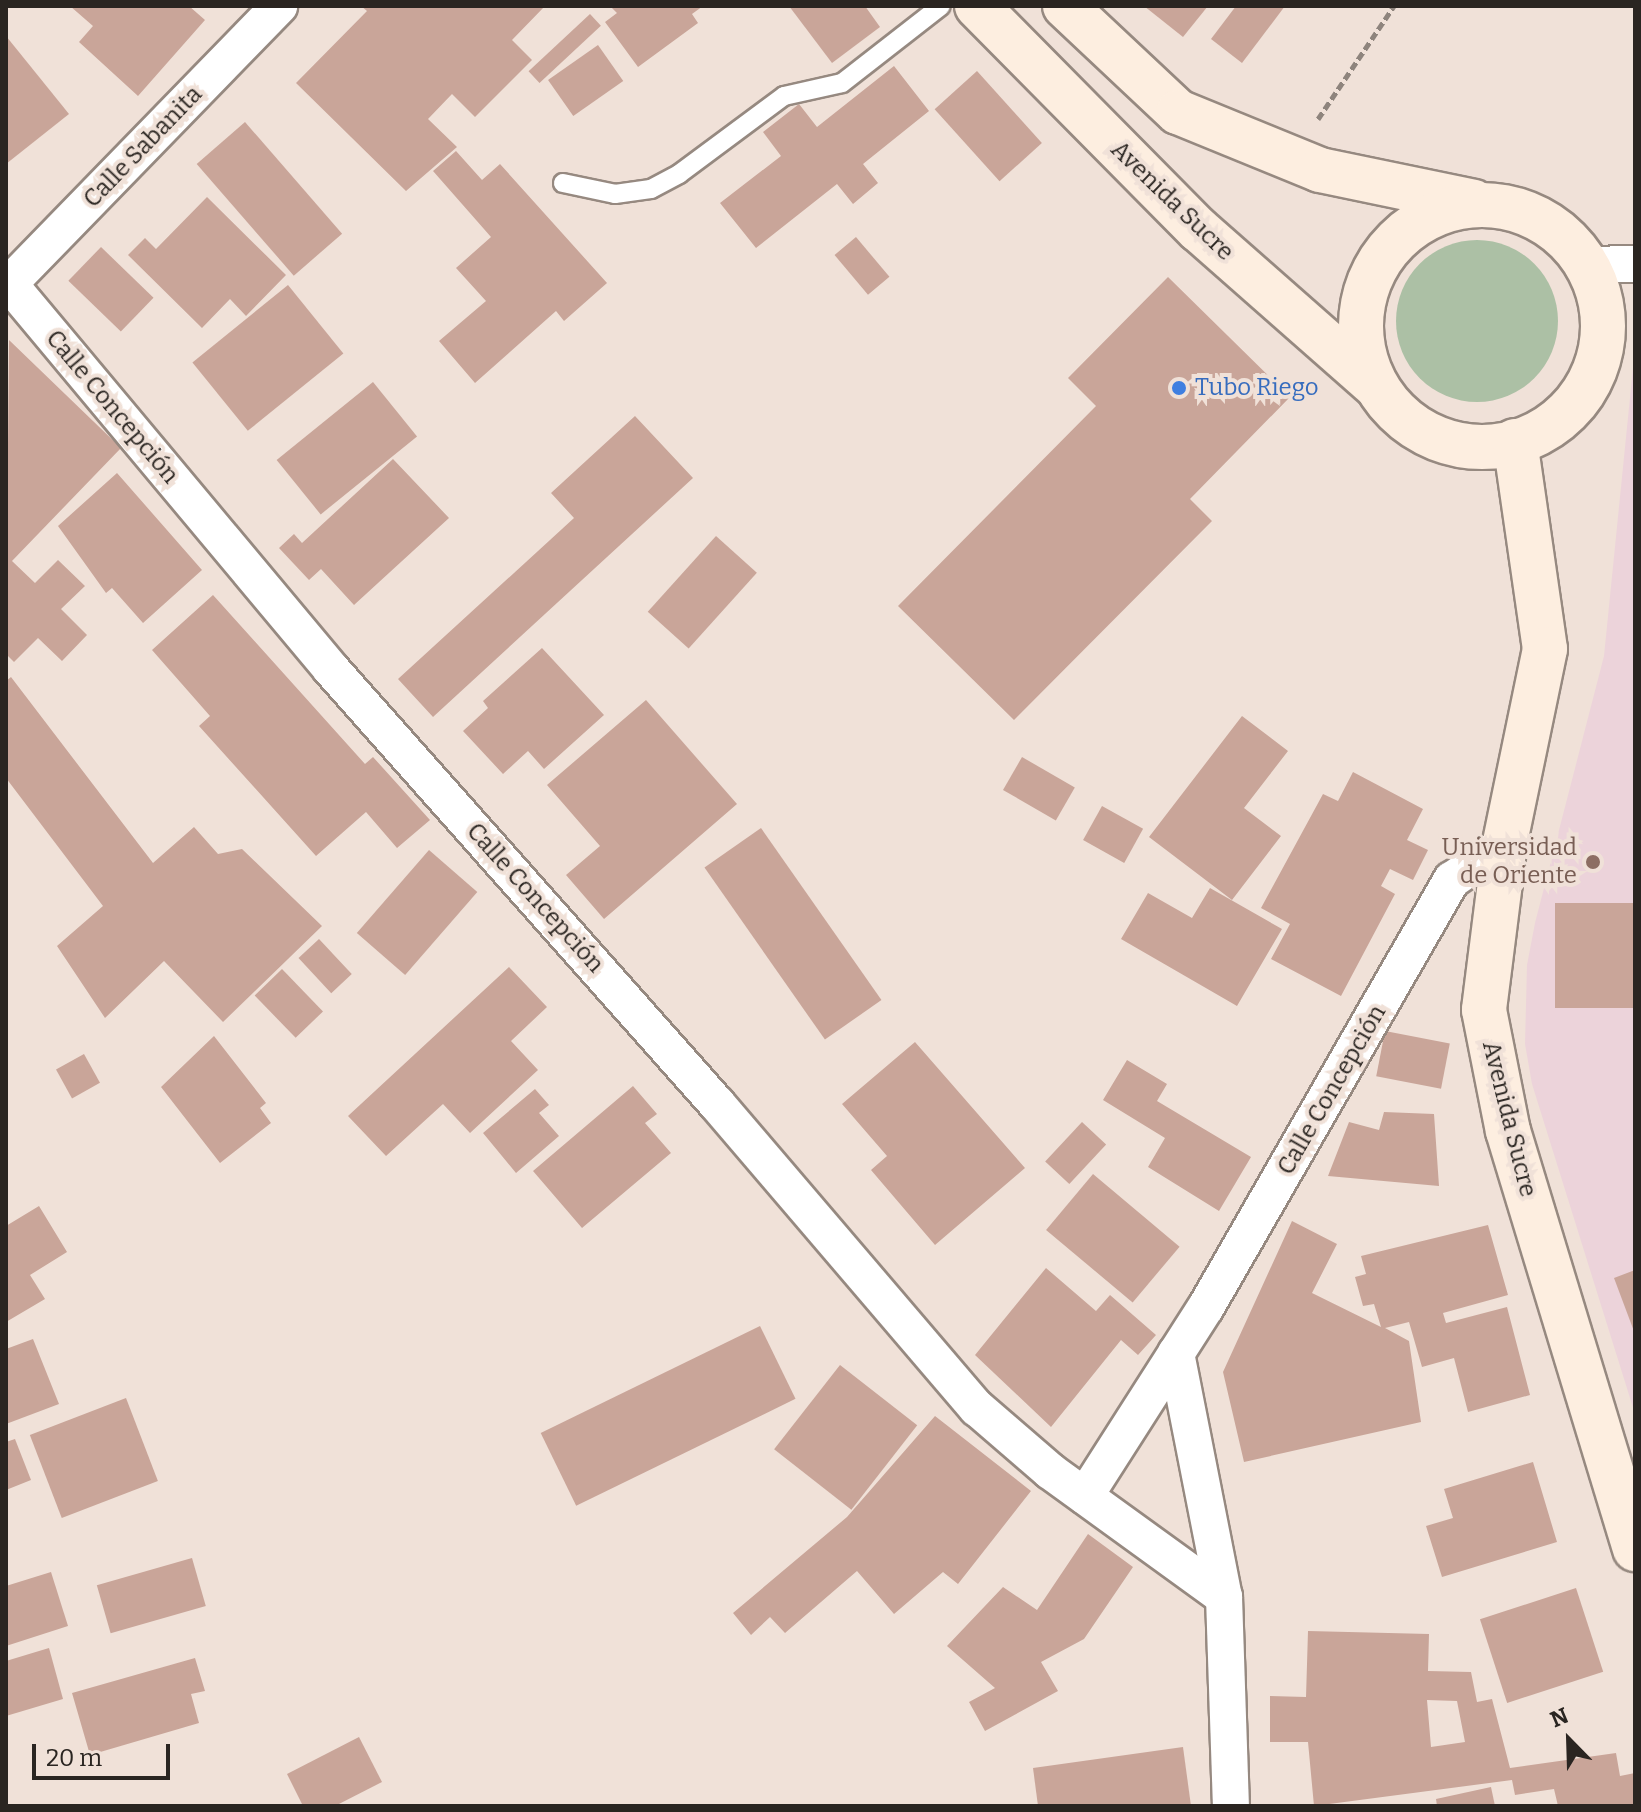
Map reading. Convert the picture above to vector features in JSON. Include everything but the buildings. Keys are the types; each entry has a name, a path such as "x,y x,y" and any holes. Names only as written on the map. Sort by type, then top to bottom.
{"street":[{"name":"Calle Sabanita","path":"7,284 279,6"},
{"name":"Avenida Sucre","path":"977,6 1199,230 1376,386"},
{"path":"1065,6 1178,112 1291,160 1371,182 1492,206 1547,224 1587,265 1603,321 1592,377 1554,422 1515,441 1472,447 1443,441 1394,410 1376,386 1360,331 1372,274 1409,229 1463,207 1492,206"},
{"path":"1587,265 1635,264"},
{"name":"Calle Concepción","path":"7,284 331,669 717,1104 977,1408 1085,1496 1224,1597"},
{"name":"Avenida Sucre","path":"1515,441 1545,649 1505,843 1484,1010 1492,1068 1635,1549"},
{"name":"Calle Concepción","path":"1085,1496 1176,1353 1452,880 1505,843"},
{"path":"1176,1353 1224,1597 1231,1806"}],"lane":[{"path":"563,183 615,194 651,189 679,174 784,96 842,83 941,6"}],"path":[{"path":"1291,160 1394,6"}],"shaded area":[{"name":"Universidad de Oriente","path":"1635,348 1635,1414 1532,1084 1525,1044 1527,965 1535,923 1604,656"}],"green space":[{"path":"1477,240 1508,246 1534,264 1552,290 1558,321 1552,352 1534,378 1508,396 1477,402 1446,396 1420,378 1402,352 1396,321 1402,290 1420,264 1446,246"}],"place":[{"name":"Tubo Riego","path":"1179,388"},
{"name":"Universidad de Oriente","path":"1593,862"}]}
